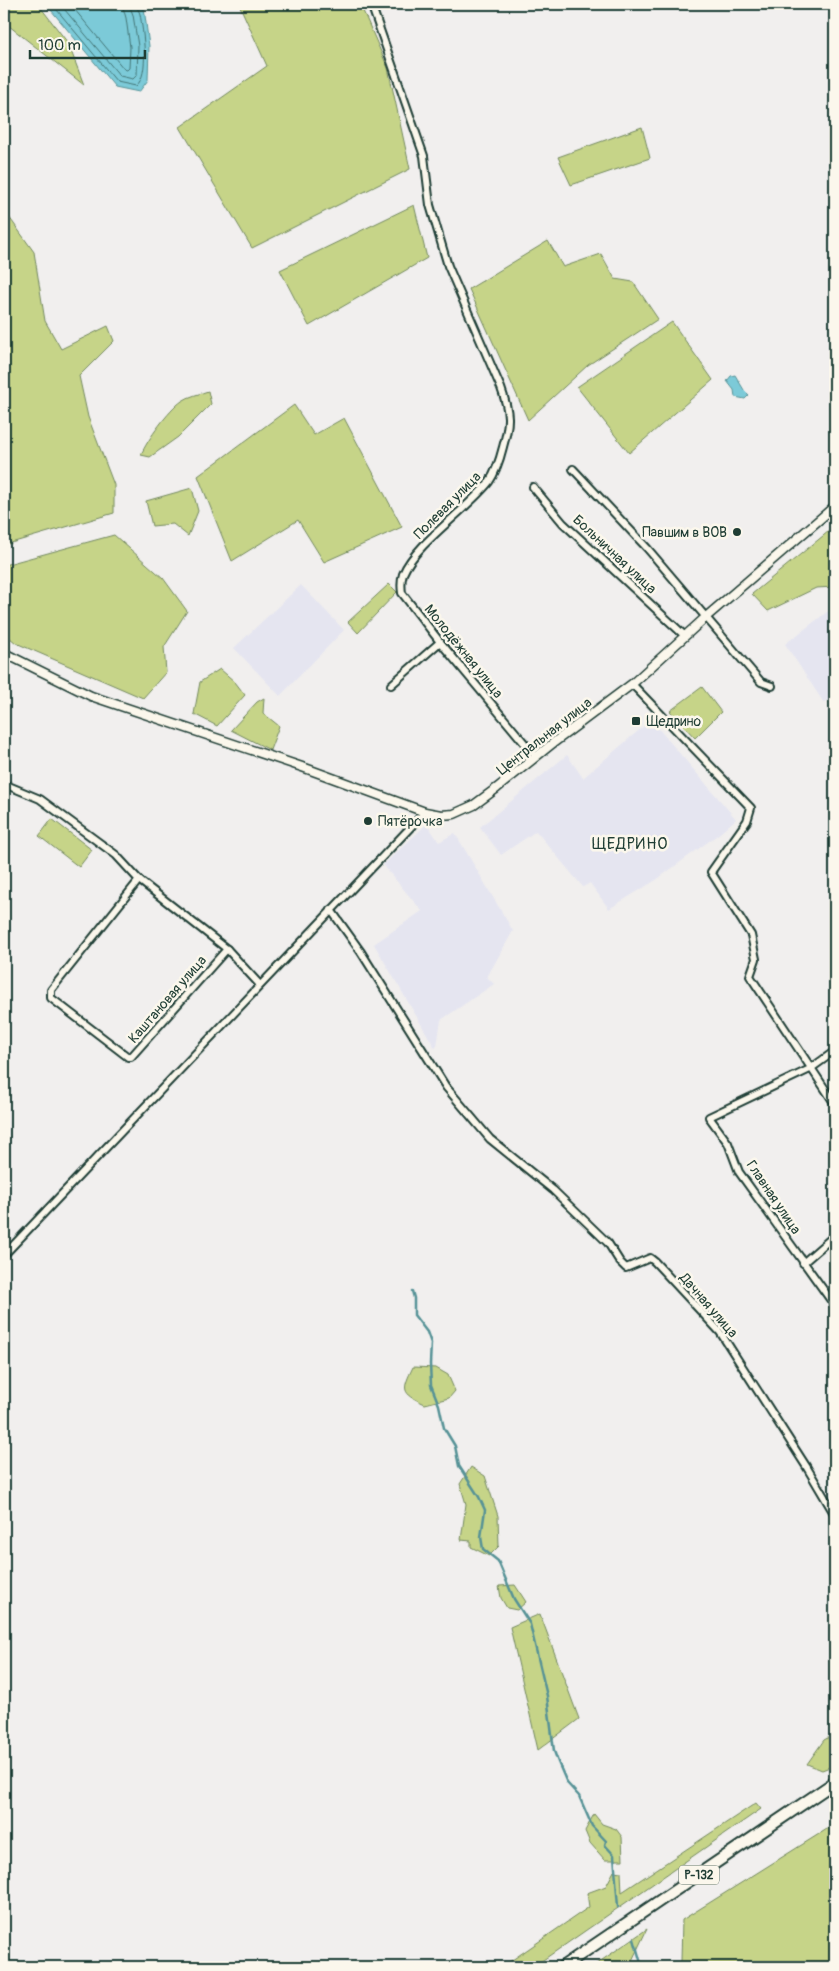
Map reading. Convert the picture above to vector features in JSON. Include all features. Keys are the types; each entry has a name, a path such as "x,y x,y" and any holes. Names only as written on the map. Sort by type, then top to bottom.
{"highway":[{"name":"Р-132","path":"562,1967 835,1782"}],"street":[{"name":"Полевая улица","path":"372,4 424,156 430,205 448,266 508,408 509,424 495,472 489,482 417,553"},
{"name":"Больничная улица","path":"573,469 646,548 761,682 772,686"},
{"name":"Больничная улица","path":"533,487 563,523 685,636"},
{"name":"Центральная улица","path":"4,653 91,696 216,737 426,812 441,815 454,814 474,805 632,684 706,617 835,506"},
{"name":"Молодёжная улица","path":"417,553 403,574 402,593 536,758"},
{"path":"391,685 440,642"},
{"path":"632,684 752,808 747,821 711,872 751,935 756,958 750,976 835,1104"},
{"name":"Каштановая улица","path":"4,784 40,799 116,855 138,880 227,949 260,984"},
{"path":"4,1255 260,984 426,812"},
{"name":"Каштановая улица","path":"138,880 51,990 51,998 131,1057 227,949"},
{"name":"Дачная улица","path":"331,910 361,952 446,1087 490,1139 548,1186 608,1243 626,1268 650,1258 720,1332 806,1466 835,1515"},
{"path":"810,1069 835,1051"},
{"name":"Главная улица","path":"810,1069 709,1117 728,1143 739,1172 835,1306"},
{"path":"803,1263 835,1235"}],"shaded area":[{"path":"301,585 344,630 280,696 234,648"},
{"path":"835,606 835,695 824,703 785,644"},
{"path":"651,720 736,819 656,880 609,909 590,883 583,887 536,831 501,855 480,827 567,755 583,778"},
{"path":"427,824 439,842 455,833 513,931 487,977 494,984 441,1020 437,1046 435,1048 374,944 422,911 383,865"}],"green space":[{"path":"4,4 38,4 68,43 84,85 4,22"},
{"path":"239,4 360,4 388,68 410,169 252,248 180,127 267,66"},
{"path":"642,127 650,158 571,185 558,157"},
{"path":"414,205 427,258 309,326 280,270"},
{"path":"4,210 34,252 45,321 61,349 108,326 114,341 79,376 88,417 114,485 114,513 4,545"},
{"path":"548,241 563,267 601,254 615,279 633,282 658,319 588,365 528,420 469,289"},
{"path":"672,322 713,380 629,453 577,387"},
{"path":"208,391 211,404 178,437 150,457 141,455 159,426 177,405 188,398"},
{"path":"294,405 314,435 344,418 402,527 324,562 298,520 232,561 198,476"},
{"path":"192,488 198,511 188,536 173,524 152,526 146,501"},
{"path":"829,531 835,533 835,587 816,588 768,611 752,594"},
{"path":"114,535 163,578 187,611 164,647 166,672 143,698 16,643 4,633 4,565"},
{"path":"389,584 397,592 358,633 348,622"},
{"path":"220,669 235,682 245,695 217,726 194,714 200,682"},
{"path":"702,687 721,712 695,738 670,711"},
{"path":"264,698 263,713 279,726 270,750 231,730 257,702"},
{"path":"52,819 92,850 79,867 39,836"},
{"path":"413,1367 436,1368 448,1375 455,1391 449,1398 425,1404 411,1397 406,1390 406,1386"},
{"path":"471,1467 485,1476 498,1516 499,1546 489,1556 471,1547 471,1541 461,1540 466,1504 460,1484"},
{"path":"515,1585 526,1602 517,1610 507,1608 501,1598 499,1586"},
{"path":"540,1614 579,1719 538,1750 510,1627"},
{"path":"835,1734 835,1765 822,1770 807,1764 824,1740"},
{"path":"756,1803 761,1809 533,1967 502,1967 589,1907 587,1893 606,1886 614,1871 621,1872 622,1892"},
{"path":"594,1814 602,1824 616,1829 622,1837 623,1860 605,1860 590,1843 585,1831"},
{"path":"835,1824 835,1967 676,1967 681,1961 682,1920"},
{"path":"647,1929 629,1967 592,1967"}],"water":[{"path":"46,4 138,4 144,8 149,46 148,80 139,92 115,87"},
{"path":"735,375 749,395 745,399 735,397 734,390 727,381 731,376"}],"waterway":[{"path":"412,1291 414,1315 427,1332 431,1343 431,1385 439,1405 444,1428 455,1446 459,1466 485,1510 481,1537 483,1549 498,1561 514,1599 530,1624 547,1696 554,1751 567,1783 579,1796 592,1826 606,1841 605,1845 614,1855 618,1907"},
{"path":"634,1939 642,1967"}],"place":[{"name":"Павшим в ВОВ","path":"737,532"},
{"name":"Щедрино","path":"636,721"},
{"name":"Пятёрочка","path":"368,821"}],"district":[{"name":"ЩЕДРИНО","path":"630,843"}]}
